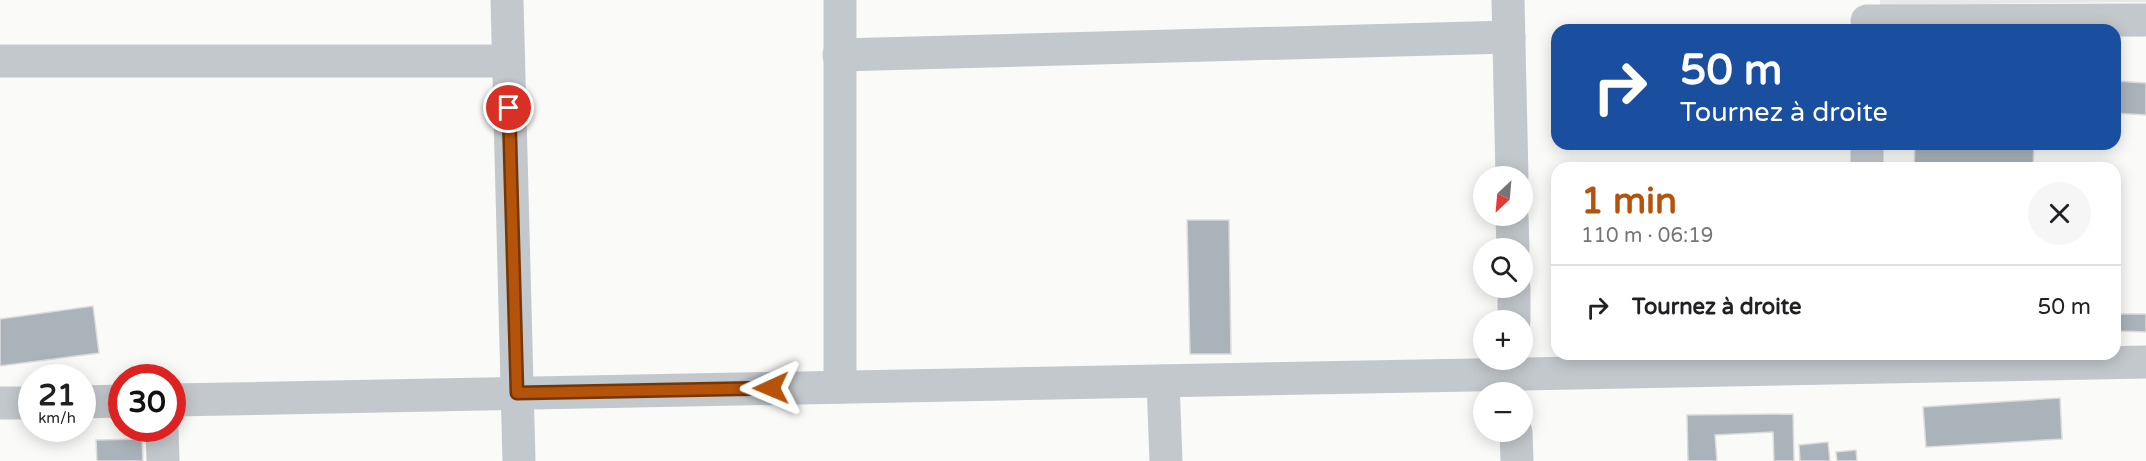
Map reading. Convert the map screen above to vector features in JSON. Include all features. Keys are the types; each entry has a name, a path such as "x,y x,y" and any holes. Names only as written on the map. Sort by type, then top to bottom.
{"street":[{"path":"507,0 519,461"},
{"path":"840,0 840,387"},
{"path":"1509,0 1512,166"},
{"path":"1867,17 2146,20"},
{"path":"839,55 1509,37"},
{"path":"0,61 508,61"},
{"path":"186,400 1515,376 1867,361 2146,362"},
{"path":"1163,381 1166,461"},
{"path":"0,403 18,403"},
{"path":"162,442 163,461"},
{"path":"1516,442 1517,461"}],"shaded area":[{"path":"1880,0 2146,0 2146,2 1880,5"}],"building":[{"path":"2121,81 2146,83 2146,115 2121,113"},
{"path":"1915,150 2034,150 2033,162 1914,162"},
{"path":"1187,220 1229,220 1231,354 1190,354"},
{"path":"93,306 99,353 0,366 0,319"},
{"path":"2121,314 2146,314 2146,332 2121,331"},
{"path":"2060,398 2062,439 1926,447 1923,407"},
{"path":"1793,414 1794,461 1774,461 1773,432 1715,435 1717,461 1688,461 1687,415"},
{"path":"96,440 142,442 143,461 97,461"},
{"path":"1828,442 1830,461 1800,461 1799,445"},
{"path":"1856,450 1857,461 1837,461 1836,452"}],"route":[{"path":"509,108 517,393 771,388"}]}
